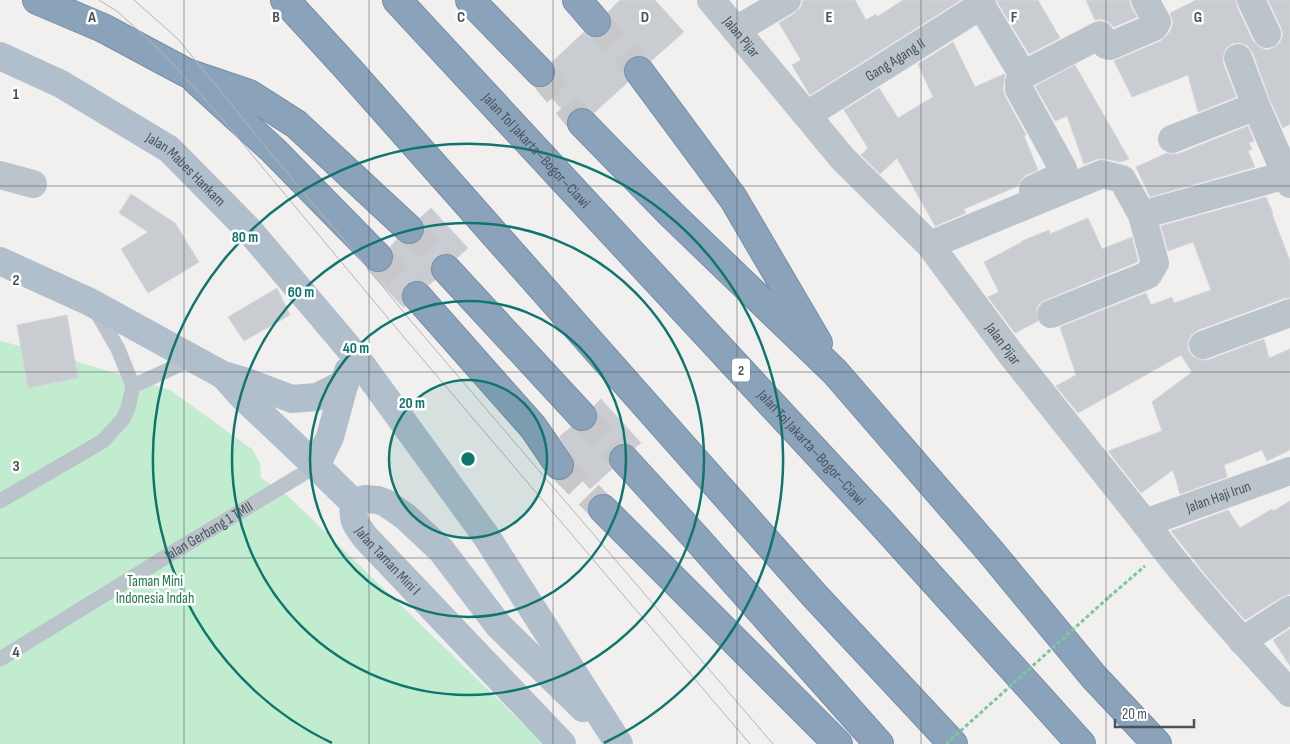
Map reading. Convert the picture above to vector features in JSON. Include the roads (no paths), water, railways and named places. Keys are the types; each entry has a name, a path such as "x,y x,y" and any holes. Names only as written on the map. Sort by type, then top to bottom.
{"highway":[{"path":"37,0 103,28 187,73 250,94 296,124 409,229"},
{"path":"285,0 814,595 953,744"},
{"name":"Jalan Tol Jakarta–Bogor–Ciawi","path":"397,0 879,520 1081,744"},
{"path":"470,0 540,72"},
{"path":"576,0 596,22"},
{"path":"639,72 733,198 835,372"},
{"path":"187,73 273,150 378,257"},
{"path":"582,123 671,214 835,372 990,552 1094,677 1157,744"},
{"path":"446,269 582,416"},
{"path":"417,296 533,427 559,465"},
{"path":"624,459 879,744"},
{"path":"603,509 838,744"}],"main road":[{"name":"Jalan Mabes Hankam","path":"0,56 61,84 169,149 249,230 353,352"},
{"path":"0,262 90,302 223,375 292,399 316,397 345,383"},
{"path":"316,466 330,437 353,352"},
{"path":"353,352 486,536 618,743"},
{"name":"Jalan Taman Mini I","path":"223,375 354,504 352,516 364,537 562,744"},
{"path":"354,504 365,499 378,500 386,503 406,517 441,550 500,626 618,743"}],"street":[{"name":"Jalan Pijar","path":"711,0 843,159 928,242 1010,353 1145,523 1164,550 1290,694"},
{"path":"736,30 787,0"},
{"path":"928,242 1059,177 1063,170 1019,89 1018,82 1023,75 1100,35 1106,45 1110,46 1154,27 1157,22 1146,0"},
{"path":"1251,0 1268,34"},
{"path":"980,2 1023,75"},
{"name":"Gang Agang II","path":"807,115 980,2"},
{"path":"1142,215 1288,180 1256,106 1238,58"},
{"path":"1172,139 1256,106"},
{"path":"0,174 33,184"},
{"path":"928,242 1102,174 1122,179 1142,215 1156,263 1148,275 1051,314"},
{"path":"1204,345 1290,313"},
{"name":"Jalan Haji Irun","path":"1145,523 1290,471"},
{"path":"1242,641 1290,610"}],"lane":[{"path":"0,501 103,441 123,419 128,408 133,386 118,348 90,302"},
{"path":"133,386 192,359"},
{"name":"Jalan Gerbang 1 TMII","path":"0,659 316,466"}],"tunnel":[{"path":"596,22 639,71"},
{"path":"540,72 582,123"},
{"path":"409,229 446,269"},
{"path":"378,257 417,296"},
{"path":"582,416 624,459"},
{"path":"559,465 603,509"}],"tram line":[{"path":"99,0 118,12 162,52 219,115 397,329 750,744"},
{"path":"134,0 178,39 410,320 773,744"}],"park label":[{"name":"Taman Mini Indonesia Indah","path":"155,590"}]}
